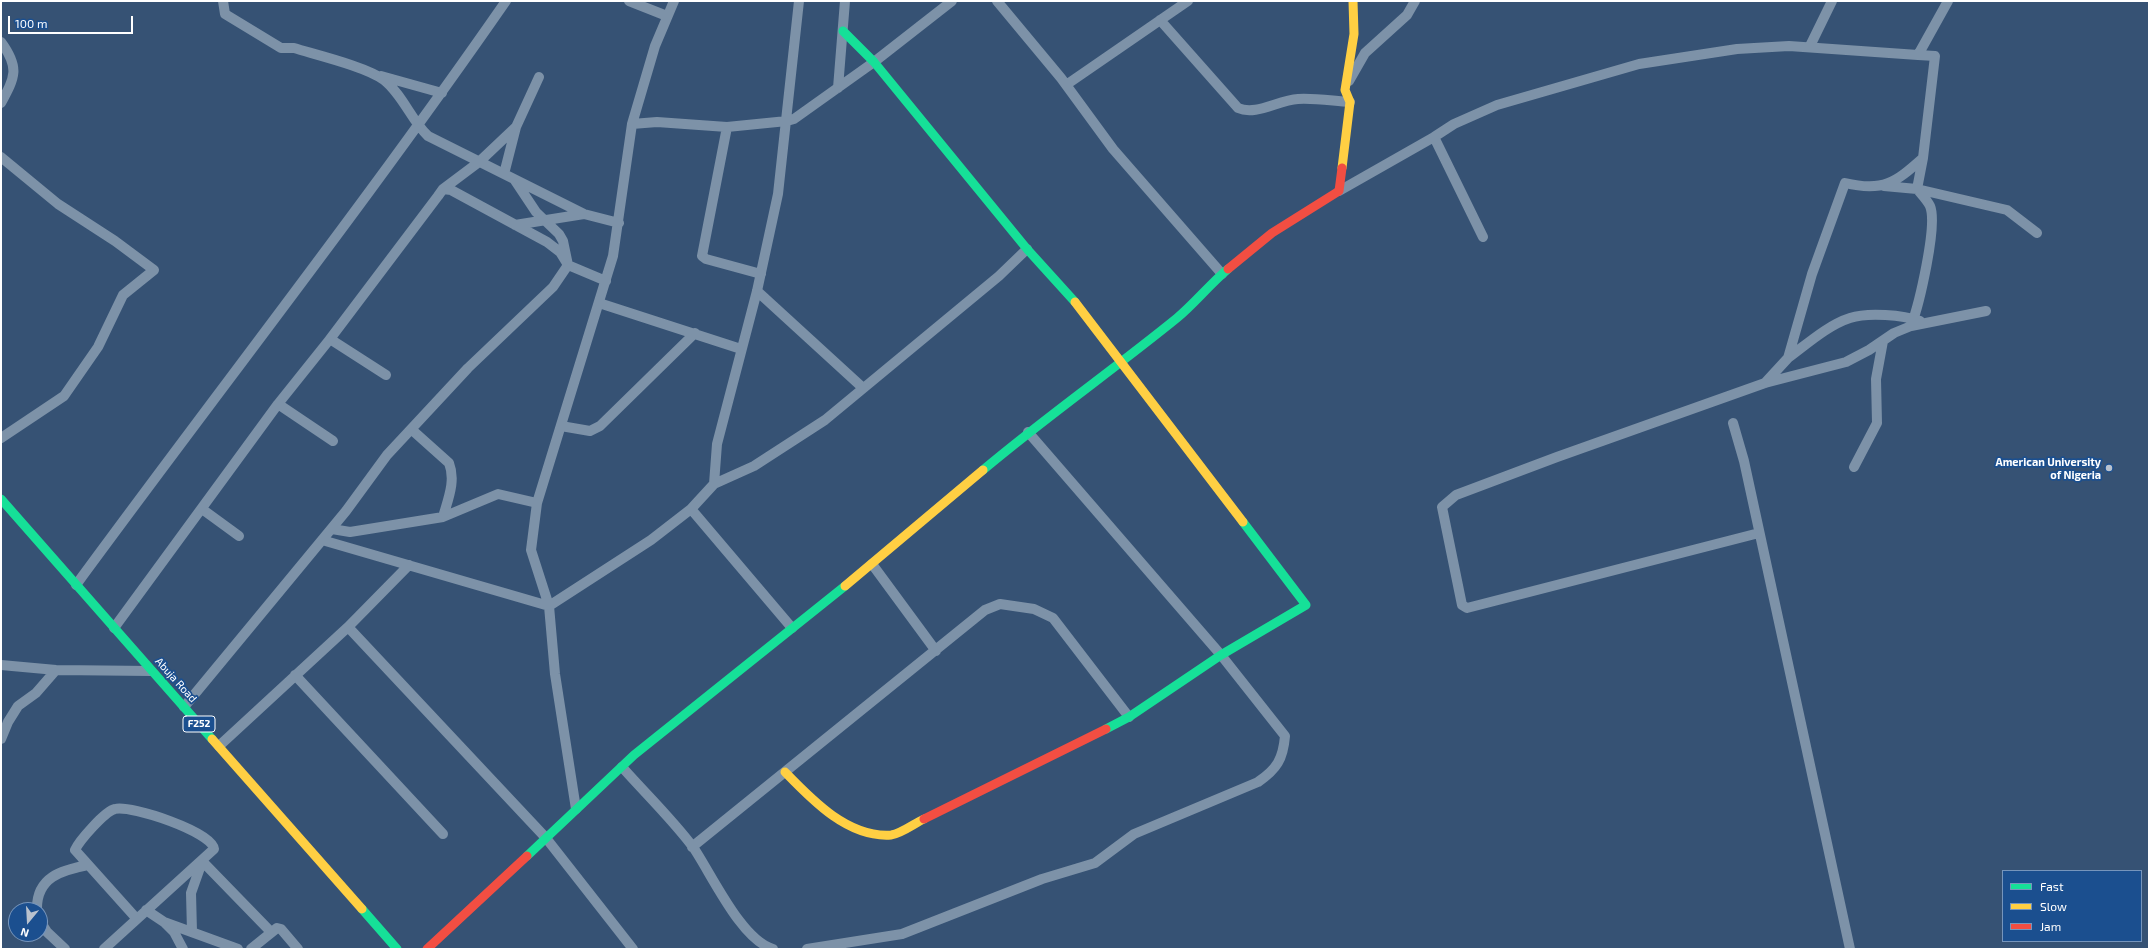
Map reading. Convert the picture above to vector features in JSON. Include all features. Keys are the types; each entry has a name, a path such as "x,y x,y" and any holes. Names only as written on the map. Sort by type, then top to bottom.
{"street":[{"path":"223,1 225,14 281,48 294,48 372,73 442,93"},
{"path":"76,585 418,126 506,1"},
{"path":"629,1 667,16"},
{"path":"576,810 555,674 549,606 531,550 536,503 613,256 619,223 632,124 655,46 674,1"},
{"path":"714,484 717,444 741,349 758,291 778,194 799,1"},
{"path":"838,88 845,1"},
{"path":"632,124 657,122 727,127 787,121 800,116 874,62 952,1"},
{"path":"997,1 1066,85 1113,149 1222,274"},
{"path":"1066,85 1188,1"},
{"path":"1339,192 1350,102 1345,90 1354,34 1353,1"},
{"path":"1345,90 1365,53 1407,15 1415,1"},
{"path":"1810,46 1832,1"},
{"path":"1918,55 1948,1"},
{"path":"1160,20 1238,108 1244,111 1256,110 1274,104 1298,99 1350,102"},
{"path":"785,772 823,810 850,827 872,834 892,835 1128,717 1221,655 1306,605 1122,362 1066,292 1027,249 874,62 843,30"},
{"path":"1,42 12,57 13,80 1,103"},
{"path":"427,949 622,767 872,564 1028,432 1122,362 1179,316 1222,274 1272,233 1339,192 1454,124 1497,105 1639,64 1736,49 1810,46 1935,56 1923,158 1917,189 1930,206 1931,224 1924,279 1919,304 1913,323 1846,362 1766,383 1557,457 1456,495 1442,507 1462,605 1467,608 1759,533"},
{"path":"372,73 385,81 402,99 418,126 428,136 584,214 619,223"},
{"path":"184,708 332,529 387,455 468,368 553,287 568,265 563,241 536,212 509,177 516,127 539,77"},
{"path":"114,628 278,404 330,339 444,189 480,162 516,127"},
{"path":"727,127 702,256 706,259 761,274"},
{"path":"1434,137 1482,237"},
{"path":"1,157 58,204 115,241 154,270 123,296 98,347 64,396 1,438"},
{"path":"1884,186 1904,175 1923,158"},
{"path":"1788,358 1812,274 1845,183 1861,187 1884,186 1917,189 2007,210 2037,233"},
{"path":"444,189 451,190 547,242 560,252 568,265 606,281"},
{"path":"515,225 584,214"},
{"path":"322,540 549,606 651,540 691,509 714,484 754,466 825,420 999,276 1027,249"},
{"path":"758,291 863,388"},
{"path":"599,303 741,349"},
{"path":"1766,383 1788,358 1840,323 1851,318 1894,316 1913,323 1926,323 1986,311"},
{"path":"561,426 590,432 600,426 695,333"},
{"path":"330,339 386,375"},
{"path":"1854,467 1877,423 1876,379 1884,341"},
{"path":"278,404 333,441"},
{"path":"1733,423 1744,460 1850,949"},
{"path":"411,429 449,463 452,471 452,484 443,517"},
{"path":"807,949 902,934 1042,879 1095,863 1134,834 1258,782 1272,772 1283,754 1285,736 1221,655 1028,432"},
{"path":"332,529 350,532 443,517 498,494 536,503"},
{"name":"Abuja Road","path":"1,499 397,949"},
{"path":"202,508 239,536"},
{"path":"691,509 792,628"},
{"path":"872,564 936,651"},
{"path":"219,746 348,627 409,565"},
{"path":"692,847 985,610 1000,604 1034,609 1053,618 1128,717"},
{"path":"348,627 546,838 633,949"},
{"path":"1,665 56,670 151,671"},
{"path":"1,739 8,722 18,706 36,693 56,670"},
{"path":"295,675 443,834"},
{"path":"622,767 692,847 735,916 754,936 773,949"},
{"path":"104,949 136,918 214,849 214,844 204,836 143,811 115,809 106,814 74,850 136,918"},
{"path":"192,932 191,893 202,860"},
{"path":"202,860 271,932"},
{"path":"37,902 48,880 67,869 88,865"},
{"path":"146,910 164,922 174,932 183,949"},
{"path":"164,922 238,949"},
{"path":"254,948 277,928 281,929 298,949"},
{"path":"48,933 65,949"}],"traffic: fast":[{"path":"843,31 874,62 1027,249 1075,302"},
{"path":"983,470 1177,318 1228,269"},
{"path":"1,499 212,739"},
{"path":"1106,729 1129,717 1221,655 1306,605 1243,522"},
{"path":"527,856 634,755 845,586"},
{"path":"362,909 397,949"}],"traffic: slow":[{"path":"1342,168 1350,102 1345,90 1354,34 1353,1"},
{"path":"1075,302 1243,522"},
{"path":"845,586 983,470"},
{"path":"212,739 362,909"},
{"path":"785,772 819,805 846,824 860,830 875,834 891,835 903,831 924,819"}],"traffic: jam":[{"path":"1228,269 1272,233 1339,191 1342,168"},
{"path":"924,819 1106,729"},
{"path":"427,949 527,856"}],"place":[{"name":"American University of Nigeria","path":"2109,468"}]}
